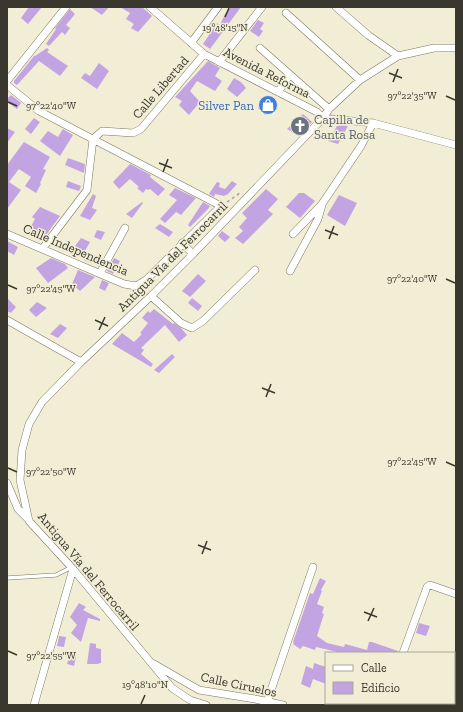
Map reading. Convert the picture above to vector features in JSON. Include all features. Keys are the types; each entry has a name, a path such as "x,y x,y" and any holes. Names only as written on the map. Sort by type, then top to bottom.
{"street":[{"path":"7,81 66,7"},
{"name":"Avenida Reforma","path":"150,7 204,54 317,112 323,118 374,123 456,145"},
{"path":"192,43 218,7"},
{"path":"219,62 262,7"},
{"path":"336,7 368,35 398,56"},
{"path":"286,13 360,80"},
{"path":"260,48 329,109"},
{"name":"Antigua Vía del Ferrocarril","path":"206,705 190,700 172,688 72,568 29,521 20,480 22,450 29,424 42,402 80,362 151,296 193,254 323,118 329,109 360,80 398,56 434,48 456,48"},
{"name":"Calle Libertad","path":"93,139 102,131 133,133 141,129 204,54"},
{"path":"278,92 290,75"},
{"path":"7,85 39,111 221,206 182,243 193,254"},
{"path":"293,234 322,204 361,146 374,123"},
{"path":"43,248 87,190 93,139"},
{"path":"290,271 318,219 322,204"},
{"path":"100,273 125,228"},
{"name":"Calle Independencia","path":"7,234 43,248 124,284 136,286 146,280 182,243"},
{"path":"151,296 181,323 192,328 203,321 255,270"},
{"path":"7,320 80,362"},
{"path":"7,483 18,509 29,521"},
{"path":"268,704 313,567"},
{"path":"34,705 72,568"},
{"path":"403,652 427,587 430,585 456,594"},
{"name":"Calle Ciruelos","path":"149,661 199,690 268,704 283,705"}],"lane":[{"path":"7,578 56,575 72,568"}],"building":[{"path":"29,7 42,7 28,24 21,18"},
{"path":"90,7 109,7 102,15"},
{"path":"120,7 142,7 152,16 138,32 131,28 134,24 126,19 130,13"},
{"path":"231,7 241,7 210,49 203,44 217,23 220,25 225,14"},
{"path":"70,9 75,14 66,25 70,28 65,35 62,32 49,46 46,44 56,29 55,28"},
{"path":"258,20 264,23 260,29 263,31 259,37 250,31"},
{"path":"47,48 49,50 47,52 68,66 60,76 39,61 17,85 14,83 34,56"},
{"path":"208,61 220,68 215,76 222,81 215,91 197,81 190,91 200,102 189,115 179,105 182,101 175,97"},
{"path":"99,63 109,71 97,89 81,78 85,73 90,76"},
{"path":"234,78 241,82 246,88 237,97 227,89"},
{"path":"11,95 21,103 17,109 7,102 7,99"},
{"name":"Silver Pan","path":"267,98 277,102 265,115 258,108"},
{"name":"Capilla de Santa Rosa","path":"303,114 312,122 299,136 287,129"},
{"path":"34,118 40,122 31,134 25,129"},
{"path":"337,126 348,126 338,144 328,141"},
{"path":"7,128 15,132 7,143"},
{"path":"63,129 73,135 60,156 40,141 48,131 58,137"},
{"path":"24,142 50,157 43,169 46,170 36,193 25,186 31,177 19,169 9,182 21,190 7,209 7,165"},
{"path":"68,158 85,164 84,173 65,165"},
{"path":"130,164 151,175 150,177 165,189 158,196 150,189 146,189 143,193 130,179 119,189 113,182"},
{"path":"68,181 81,186 79,191 66,187"},
{"path":"232,181 237,184 228,194 224,196 215,194 214,197 209,194 217,182 220,183 219,187 225,189"},
{"path":"175,188 196,198 181,215 176,212 165,223 160,219 177,200 169,195"},
{"path":"266,189 278,199 268,210 273,214 243,244 235,238 243,231 239,227 247,218 242,213"},
{"path":"299,193 304,193 315,201 300,218 286,207"},
{"path":"93,194 96,196 92,208 97,210 90,220 80,216"},
{"path":"339,195 357,203 345,226 327,215"},
{"path":"142,202 143,203 132,218 126,214"},
{"path":"203,202 210,206 190,227 188,225"},
{"path":"40,207 60,216 46,235 29,230 35,219 32,217"},
{"path":"160,224 173,232 169,237 155,228"},
{"path":"97,230 105,232 101,240 94,237"},
{"path":"222,231 230,237 225,242 218,236"},
{"path":"81,238 90,242 82,256 76,253 78,249 75,246"},
{"path":"7,241 18,247 14,255 7,251"},
{"path":"87,252 102,259 99,265 84,260"},
{"path":"51,258 65,264 68,268 48,283 36,268"},
{"path":"114,258 120,261 113,274 107,271"},
{"path":"78,270 95,277 80,291 72,284"},
{"path":"198,274 206,281 190,297 182,291"},
{"path":"102,280 109,283 105,291 99,288"},
{"path":"7,298 16,307 11,313 7,311"},
{"path":"192,298 202,306 198,311 188,303"},
{"path":"37,302 47,308 36,317 29,310"},
{"path":"154,309 173,324 174,323 181,328 187,335 179,342 165,325 141,348 144,350 141,354 153,364 151,367 112,344 122,333 134,342 142,334 140,333 148,323 142,318 148,311 150,313"},
{"path":"60,324 67,328 58,338 50,334"},
{"path":"172,354 175,357 159,373 154,370"},
{"path":"320,578 326,581 321,590 322,591 317,604 324,607 322,613 324,614 317,636 327,643 344,647 345,644 367,650 369,642 372,642 398,652 338,652 316,647 315,650 303,646 300,649 293,644 293,642 310,593 313,594"},
{"path":"79,603 86,607 83,610 100,619 100,621 88,618 81,642 71,633 77,625 70,617"},
{"path":"419,623 430,626 426,636 416,633"},
{"path":"59,636 66,637 64,647 57,646"},
{"path":"90,643 96,644 96,648 101,649 101,663 87,664"},
{"path":"70,654 76,657 74,666 67,664"},
{"path":"314,663 325,667 325,684 313,679 310,688 301,684 306,666 313,669"}],"place":[{"name":"Silver Pan","path":"268,105"},
{"name":"Capilla de Santa Rosa","path":"300,126"}]}
